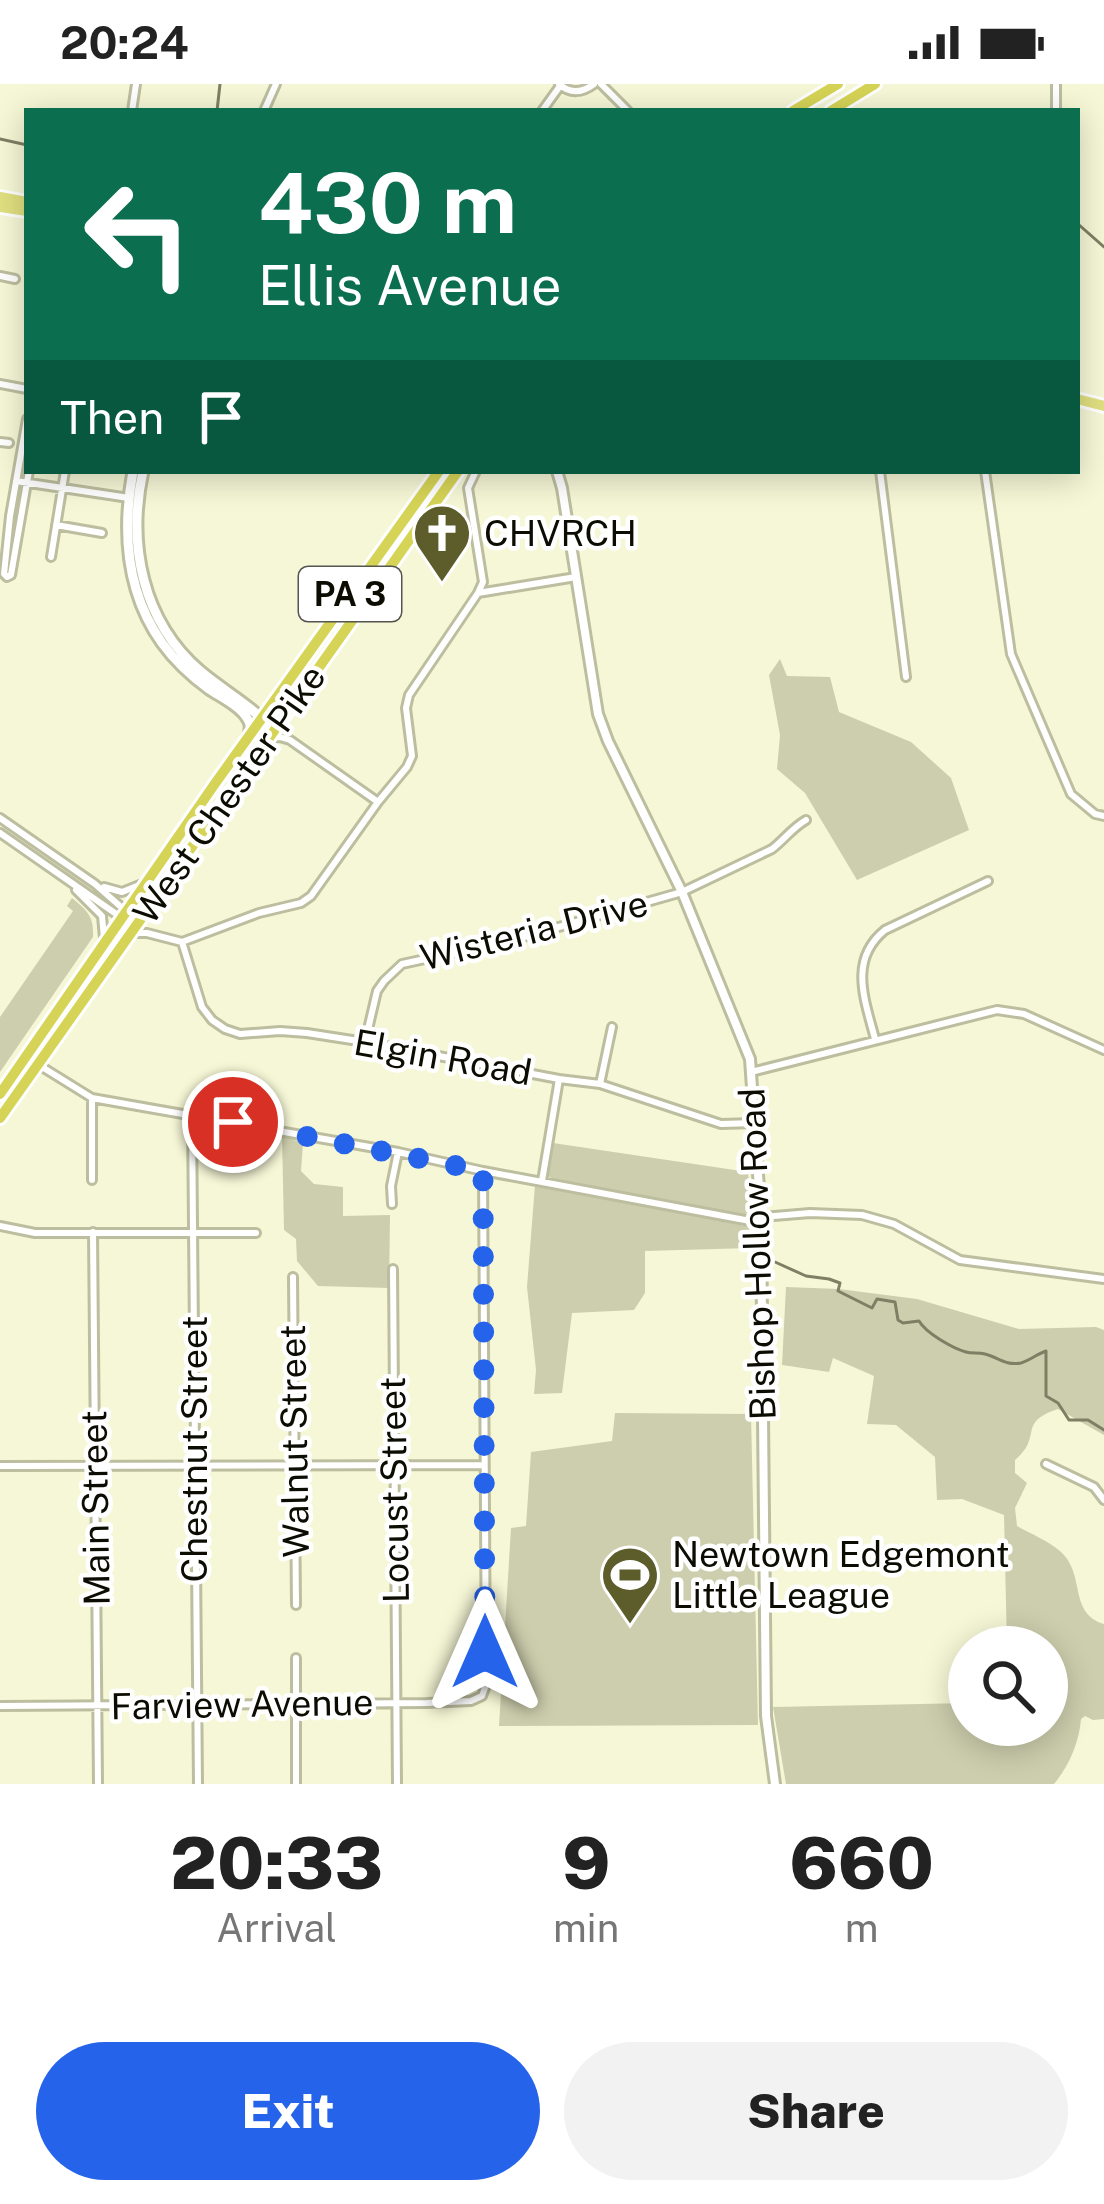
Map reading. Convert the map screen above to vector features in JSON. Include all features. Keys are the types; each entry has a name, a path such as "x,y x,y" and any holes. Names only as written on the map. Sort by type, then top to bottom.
{"highway":[{"path":"798,108 838,84"},
{"path":"836,108 875,84"},
{"name":"West Chester Pike","path":"0,1118 100,948 437,474"},
{"name":"West Chester Pike","path":"0,1094 128,937 456,474"}],"main road":[{"path":"133,474 126,539 133,581 148,621 182,666 245,715 250,736"},
{"path":"142,474 136,536 146,593 156,617 188,660 262,717 270,735"}],"street":[{"path":"560,85 575,92 597,84 625,108"},
{"path":"0,276 15,279"},
{"path":"24,436 10,516 6,580 11,574 28,474"},
{"path":"51,557 64,474"},
{"path":"128,937 136,932 182,942 311,896 407,767 412,756 406,709 409,695 483,581 468,488 475,474"},
{"name":"Bishop Hollow Road","path":"557,474 598,714 682,892 750,1059 761,1220 766,1716 775,1784"},
{"path":"880,474 906,676"},
{"path":"985,474 1011,654 1071,794 1104,816"},
{"path":"16,481 129,498"},
{"path":"0,514 21,518"},
{"path":"56,525 102,532"},
{"path":"478,593 576,577"},
{"path":"283,717 290,740"},
{"path":"270,735 290,740 378,802"},
{"path":"0,818 95,884 124,914"},
{"name":"Wisteria Drive","path":"365,1042 377,991 402,964 513,940 682,892 772,849 806,820"},
{"path":"0,833 124,914 141,917 154,935"},
{"path":"95,884 128,892 153,873"},
{"path":"61,875 101,916 100,948"},
{"path":"875,1039 861,974 875,938 988,881"},
{"name":"Elgin Road","path":"182,942 202,1007 225,1029 365,1042 600,1084 721,1124 756,1123"},
{"path":"751,1072 998,1010 1024,1014 1104,1050"},
{"path":"600,1084 612,1028"},
{"path":"32,1060 92,1098 761,1220 862,1215 894,1224 960,1260 1104,1279"},
{"path":"542,1181 559,1079"},
{"path":"92,1098 92,1180"},
{"name":"Chestnut Street","path":"192,1114 198,1784"},
{"path":"392,1204 398,1152"},
{"path":"0,1466 484,1465 483,1171"},
{"path":"0,1226 35,1233 256,1233"},
{"name":"Main Street","path":"93,1232 98,1784"},
{"name":"Locust Street","path":"393,1269 397,1784"},
{"name":"Walnut Street","path":"292,1276 296,1605"},
{"path":"1046,1464 1094,1487 1104,1500"},
{"name":"Farview Avenue","path":"0,1706 297,1705 471,1701 482,1696 486,1685 484,1465"},
{"path":"296,1658 296,1784"}],"green space":[{"path":"780,659 787,676 830,677 839,712 911,742 951,778 969,830 857,880 805,793 777,769 780,735 769,675"},
{"path":"72,898 89,915 93,937 0,1072 0,1017 73,911 67,906"},
{"path":"282,1136 303,1143 301,1171 314,1184 343,1187 343,1216 390,1215 389,1288 318,1286 297,1261 296,1239 284,1230"},
{"path":"553,1143 748,1172 753,1217 547,1177"},
{"path":"535,1185 751,1227 751,1248 645,1251 645,1293 634,1310 572,1313 562,1393 534,1394 527,1287"},
{"path":"786,1287 917,1299 1019,1329 1104,1330 1104,1435 1058,1409 1038,1420 1015,1460 1015,1473 1027,1483 1015,1508 1017,1526 1069,1561 1086,1611 1104,1624 1104,1719 1081,1719 1072,1754 1054,1784 786,1784 773,1707 948,1703 948,1746 1068,1746 1068,1626 1007,1626 1004,1515 962,1499 937,1500 935,1457 896,1425 867,1424 874,1376 833,1358 829,1372 782,1365"},
{"name":"Newtown Edgemont Little League","path":"615,1413 751,1414 758,1725 499,1726 511,1528 526,1526 531,1452 612,1441"}],"waterway":[{"path":"217,108 220,84"},
{"path":"0,139 24,144"},
{"path":"1080,226 1104,247"},
{"path":"775,1262 806,1276 840,1283 838,1291 872,1308 877,1299 895,1302 898,1320 919,1321 966,1352 1015,1364 1046,1351 1046,1396 1058,1403 1069,1420 1088,1420 1104,1430"}],"place":[{"name":"CHVRCH","path":"442,584"},
{"name":"Newtown Edgemont Little League","path":"630,1626"}],"route":[{"path":"233,1122 483,1171 485,1652"}]}
